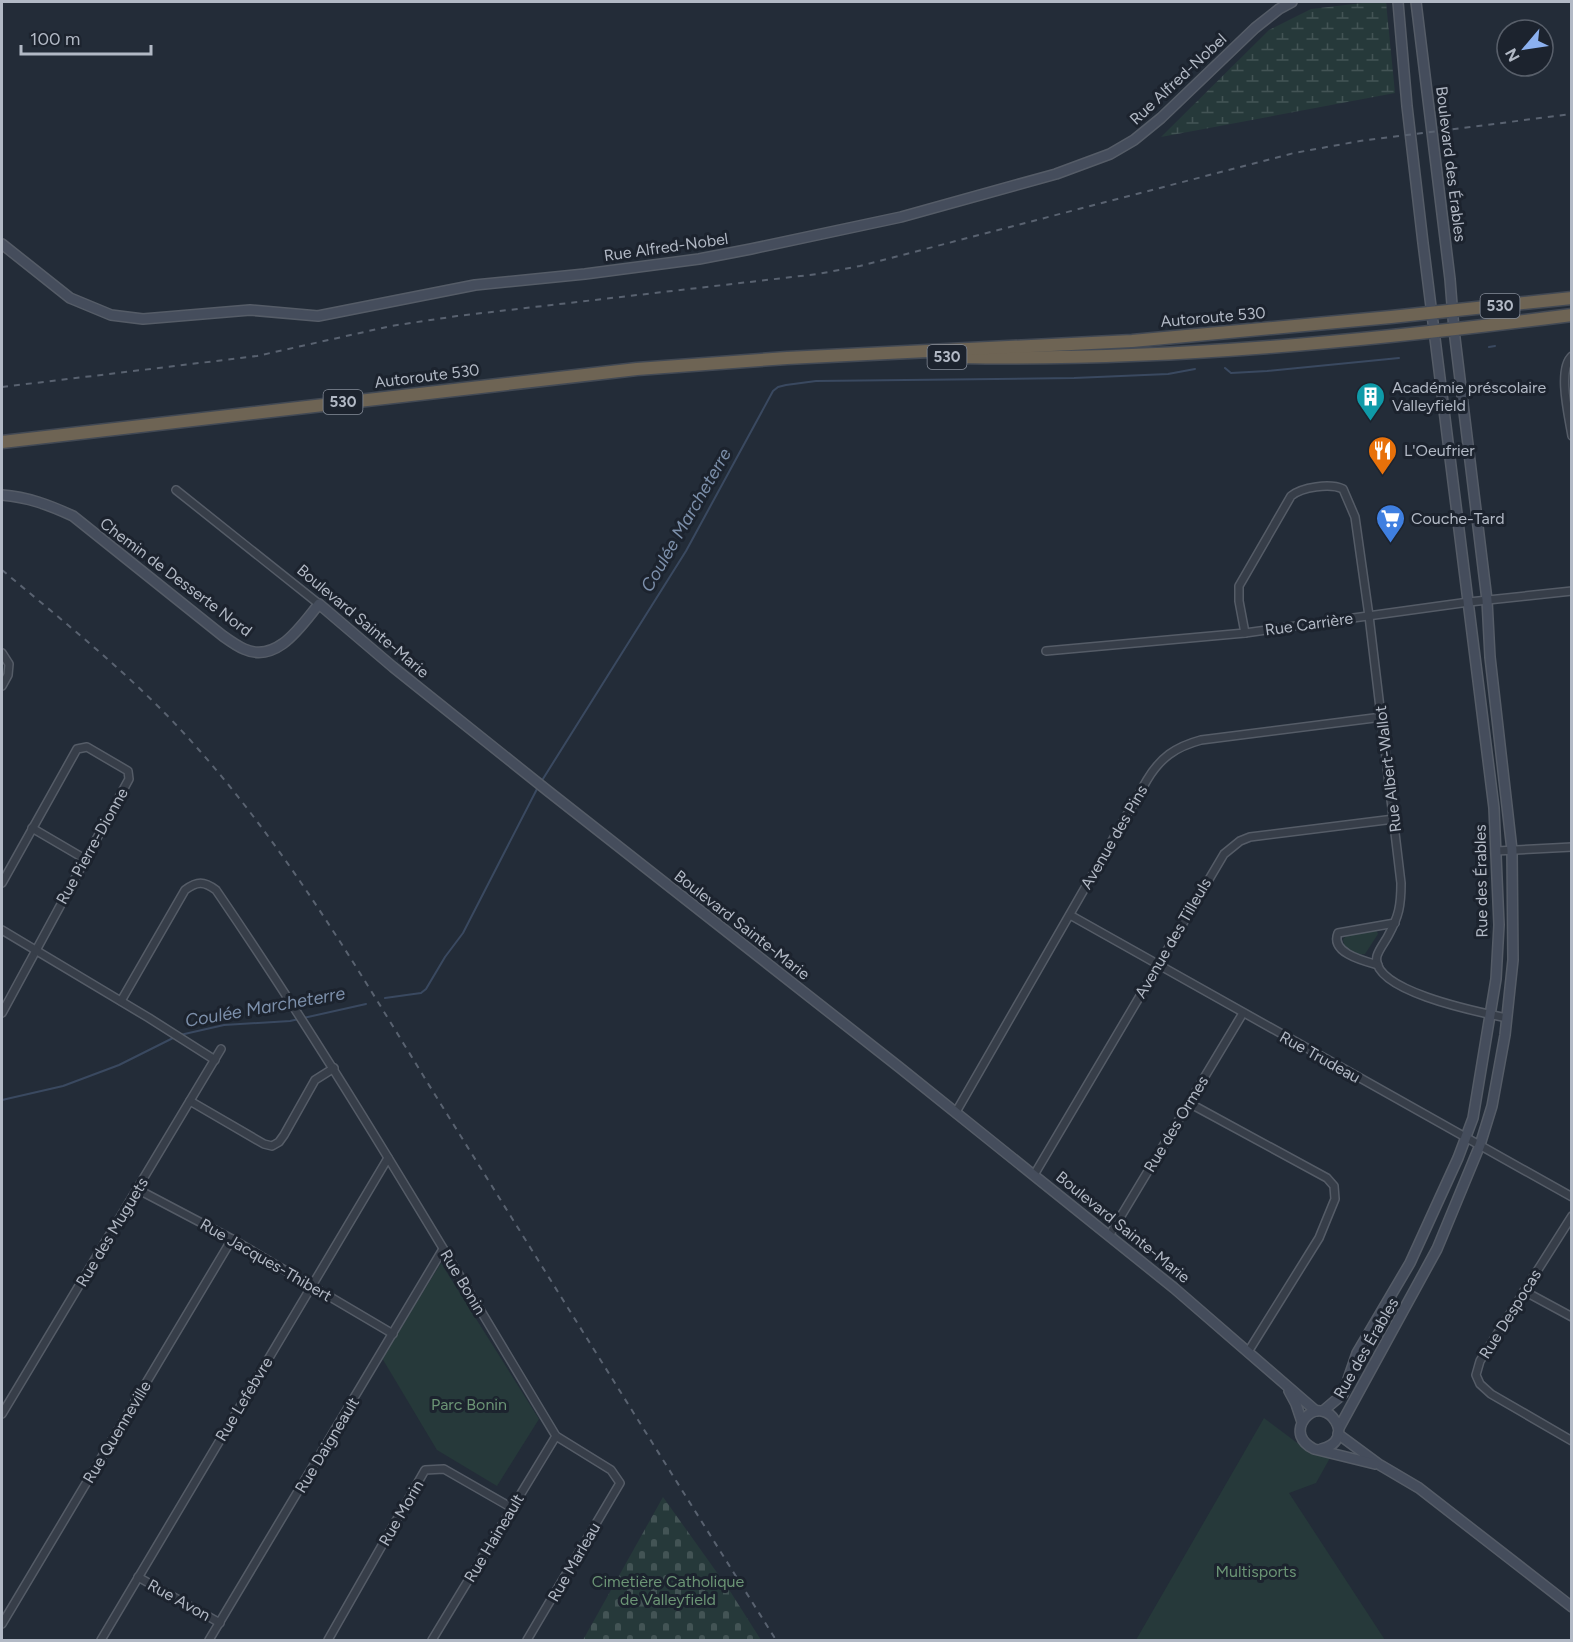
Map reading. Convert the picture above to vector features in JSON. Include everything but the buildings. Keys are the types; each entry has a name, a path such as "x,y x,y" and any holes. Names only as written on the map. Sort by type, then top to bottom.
{"highway":[{"name":"Autoroute 530","path":"2,442 684,365 1132,341 1572,298"},
{"name":"Autoroute 530","path":"856,355 1037,358 1160,355 1291,346 1454,330 1572,315"}],"street":[{"name":"Rue Alfred-Nobel","path":"2,244 70,298 111,315 143,318 250,310 318,316 475,285 699,259 901,217 1085,165 1134,140 1161,118 1255,28 1292,2"},
{"path":"1398,2 1413,162 1432,313"},
{"name":"Boulevard des Érables","path":"1416,2 1450,279 1454,330"},
{"name":"Rue des Érables","path":"1319,1411 1343,1394 1357,1353 1410,1263 1467,1138 1473,1118 1496,979 1498,925 1494,808 1432,313"},
{"name":"Rue des Érables","path":"1338,1431 1437,1249 1480,1145 1492,1106 1507,1018 1513,960 1512,850 1490,657 1487,600 1454,330"},
{"path":"1572,356 1566,361 1564,372 1572,436"},
{"name":"Rue Albert-Wallot","path":"1245,633 1239,601 1239,586 1291,496 1301,491 1331,486 1343,489 1352,507 1370,616 1401,893 1400,913 1378,954 1378,965"},
{"name":"Boulevard Sainte-Marie","path":"177,490 319,604 393,667 956,1112 1174,1288 1286,1386 1319,1411 1333,1417 1338,1431 1380,1465 1419,1488 1572,1607"},
{"name":"Chemin de Desserte Nord","path":"2,495 19,496 46,503 73,516 244,650 261,653 276,648 293,636 319,604"},
{"name":"Rue Carrière","path":"1046,651 1245,633 1468,602 1572,591"},
{"path":"2,653 9,664 8,675 2,686"},
{"name":"Avenue des Pins","path":"956,1112 1146,780 1161,759 1188,744 1201,740 1382,717"},
{"name":"Rue Pierre-Dionne","path":"2,883 79,748 87,747 127,770 130,774 129,779 2,1013"},
{"name":"Avenue des Tilleuls","path":"1034,1175 1219,860 1240,842 1260,835 1394,819"},
{"path":"32,828 85,859"},
{"path":"1496,851 1572,847"},
{"name":"Rue Bonin","path":"121,1001 185,890 195,883 206,882 216,890 280,982 329,1059 556,1436 611,1470 620,1483"},
{"name":"Rue Trudeau","path":"1070,915 1572,1197"},
{"path":"1395,923 1340,932 1336,936 1338,945 1342,950 1378,965 1381,972 1427,998 1507,1018"},
{"path":"2,930 215,1060"},
{"name":"Rue des Ormes","path":"1109,1236 1243,1013"},
{"name":"Rue des Muguets","path":"2,1414 221,1049"},
{"path":"190,1101 264,1144 272,1146 284,1135 315,1080 334,1068"},
{"path":"1189,1103 1327,1178 1334,1186 1335,1199 1319,1238 1248,1352"},
{"name":"Rue Lefebvre","path":"101,1641 388,1158"},
{"name":"Rue Jacques-Thibert","path":"137,1189 232,1239 393,1334"},
{"name":"Rue Despocas","path":"1572,1216 1480,1361 1476,1375 1480,1384 1491,1394 1572,1441"},
{"name":"Rue Quenneville","path":"2,1624 232,1239"},
{"name":"Rue Daigneault","path":"209,1641 443,1249"},
{"path":"1524,1292 1572,1317"},
{"name":"Boulevard Sainte-Marie","path":"1286,1386 1296,1404 1302,1422 1301,1435 1308,1446 1380,1465"},
{"path":"1302,1422 1305,1417 1319,1411"},
{"path":"1321,1449 1332,1444 1338,1431"},
{"name":"Rue Haineault","path":"432,1641 556,1436"},
{"name":"Rue Morin","path":"328,1641 425,1470 444,1469 513,1508"},
{"name":"Rue Marleau","path":"527,1641 620,1483"},
{"name":"Rue Avon","path":"138,1577 220,1623"}],"green space":[{"path":"1386,2 1395,93 1161,137 1269,30 1311,9"},
{"path":"1376,929 1378,934 1365,954 1354,953 1345,946 1343,939 1349,934"},
{"name":"Parc Bonin","path":"441,1263 539,1419 497,1486 437,1450 382,1358"},
{"name":"Multisports","path":"1264,1418 1304,1448 1330,1458 1316,1483 1289,1493 1385,1640 1136,1640"},
{"name":"Cimetière Catholique de Valleyfield","path":"663,1497 728,1588 761,1640 583,1640"}],"waterway":[{"name":"Coulée Marcheterre","path":"1489,347 1495,346"},
{"name":"Coulée Marcheterre","path":"1225,368 1231,373 1267,371 1399,358"},
{"name":"Coulée Marcheterre","path":"541,782 686,551 773,391 778,387 816,381 1074,378 1168,374 1195,369"},
{"name":"Coulée Marcheterre","path":"385,998 421,993 426,989 463,933 538,787"},
{"name":"Coulée Marcheterre","path":"180,1035 224,1025 290,1021 366,1004"},
{"name":"Coulée Marcheterre","path":"2,1100 63,1086 119,1065 175,1037"}],"railway":[{"path":"2,387 257,356 391,326 457,316 818,274 860,266 1294,153 1360,141 1572,114"},
{"path":"2,570 104,656 153,701 199,750 268,836 360,973 776,1640"}],"place":[{"name":"Académie préscolaire Valleyfield","path":"1371,422"},
{"name":"L'Oeufrier","path":"1383,476"},
{"name":"Couche-Tard","path":"1390,544"}]}
